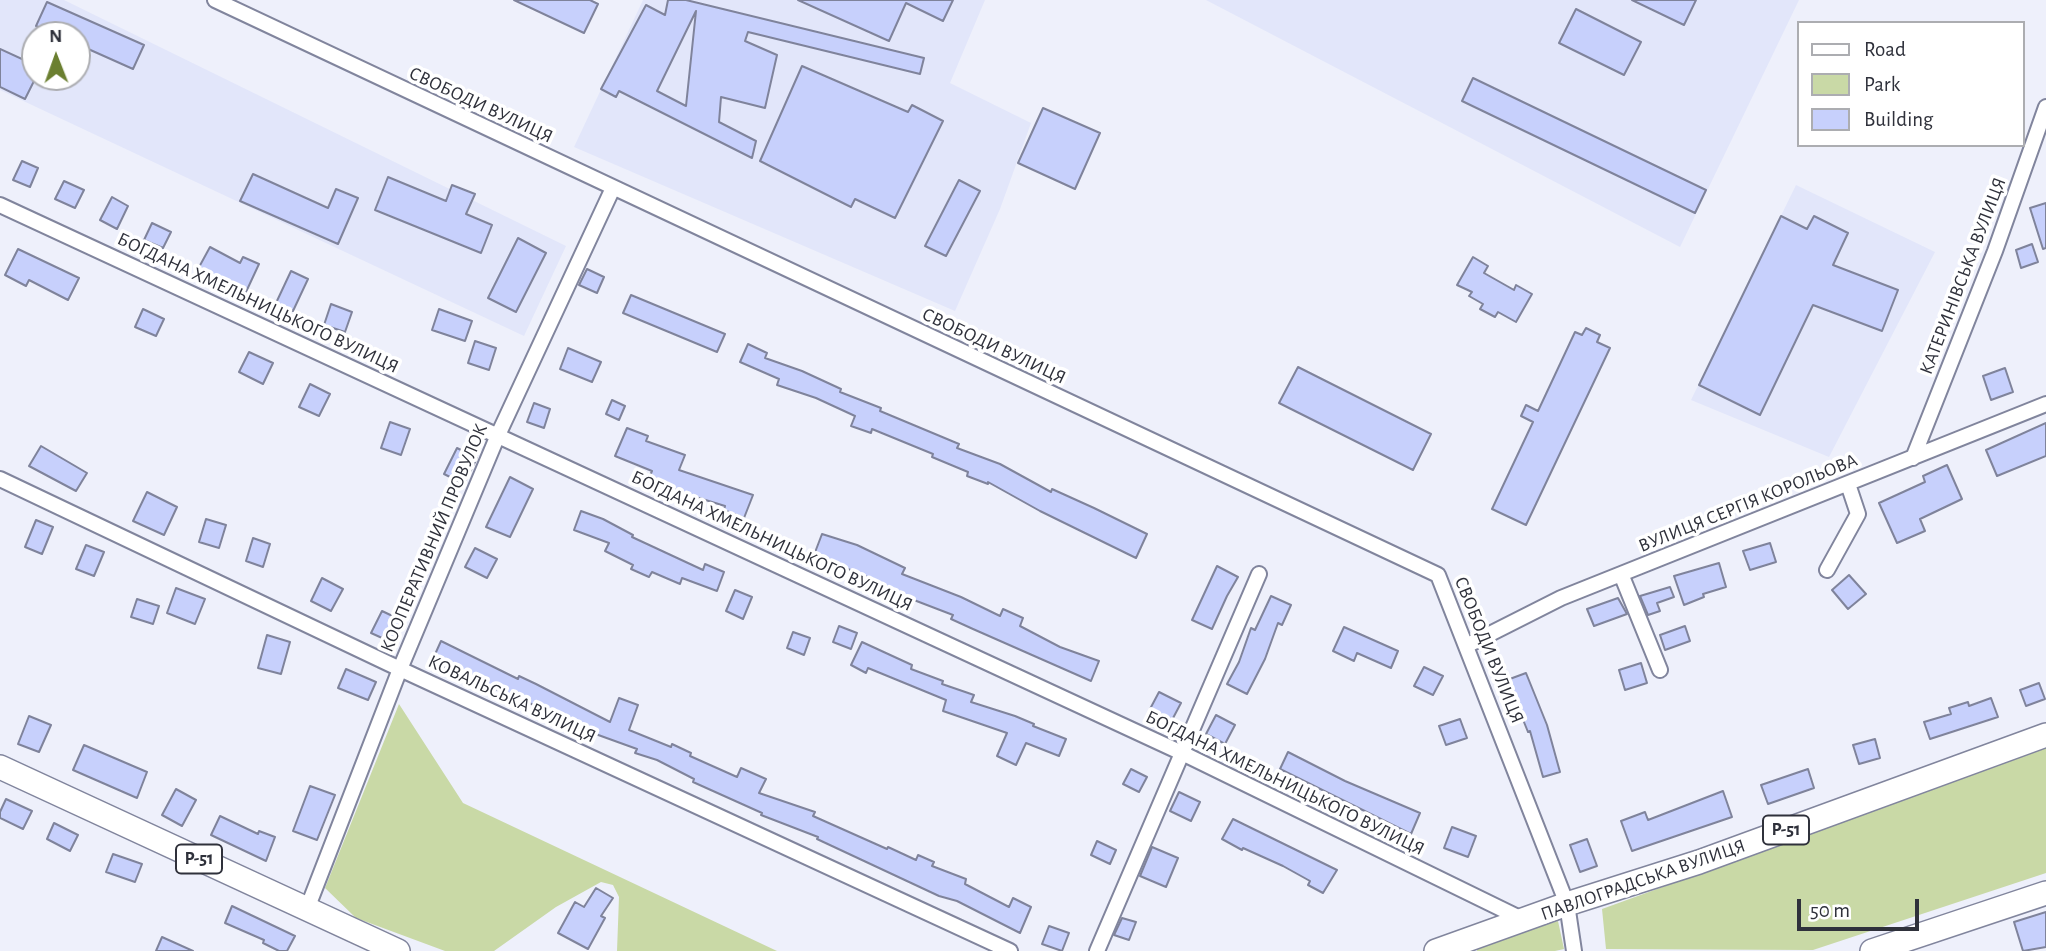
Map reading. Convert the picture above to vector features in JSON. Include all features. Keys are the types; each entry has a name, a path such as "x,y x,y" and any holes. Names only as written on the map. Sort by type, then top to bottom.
{"main road":[{"name":"ПАВЛОГРАДСЬКА ВУЛИЦЯ","path":"1436,951 1567,904 1699,862 2046,735"},
{"name":"Р-51","path":"0,767 398,951"},
{"path":"1872,951 2046,893"}],"street":[{"name":"СВОБОДИ ВУЛИЦЯ","path":"215,0 1438,575 1468,645 1567,904 1574,951"},
{"name":"КАТЕРИНІВСЬКА ВУЛИЦЯ","path":"1913,458 1995,251 2046,107"},
{"name":"КООПЕРАТИВНИЙ ПРОВУЛОК","path":"307,909 400,669 498,435 613,188"},
{"name":"БОГДАНА ХМЕЛЬНИЦЬКОГО ВУЛИЦЯ","path":"0,205 1182,753 1524,920"},
{"name":"ВУЛИЦЯ СЕРГІЯ КОРОЛЬОВА","path":"1468,645 1561,598 2046,404"},
{"name":"КОВАЛЬСЬКА ВУЛИЦЯ","path":"0,479 400,669 1010,951"},
{"path":"1827,570 1858,514 1848,484"},
{"path":"1097,951 1259,574"},
{"path":"1621,574 1660,670"}],"shaded area":[{"path":"0,0 64,0 566,246 524,336 0,90"},
{"path":"643,0 985,0 950,83 1031,123 1000,209 955,311 574,147"},
{"path":"1206,0 1799,0 1680,247"},
{"path":"1796,185 1935,252 1829,457 1691,400"}],"green space":[{"path":"399,704 463,803 777,951 617,951 619,897 613,885 601,882 556,907 494,951 445,951 356,918 325,888"},
{"path":"2046,748 2046,873 1813,950 1606,949 1602,909"},
{"path":"1558,921 1564,949 1477,951 1477,946"}],"building":[{"path":"514,0 590,0 598,4 584,33"},
{"path":"668,0 686,0 924,58 920,74 748,32 745,41 777,55 765,108 721,97 719,122 756,141 752,158 619,91 616,97 601,89 646,5 665,15","holes":["696,11 686,106 657,91"]},
{"path":"798,0 953,0 943,21 906,3 889,41"},
{"path":"1632,0 1696,0 1684,25"},
{"path":"47,2 90,21 38,21"},
{"path":"1576,9 1641,42 1624,75 1559,43"},
{"path":"91,22 144,45 133,69 91,50"},
{"path":"0,49 21,59 21,91 29,91 25,99 0,87"},
{"path":"802,66 908,112 912,105 943,121 895,218 855,199 851,207 760,161"},
{"path":"1473,78 1706,190 1695,213 1462,101"},
{"path":"1043,108 1100,133 1075,189 1018,163"},
{"path":"22,161 38,168 30,187 13,180"},
{"path":"253,174 328,208 336,189 358,198 338,244 240,201"},
{"path":"388,177 446,201 452,185 475,194 466,214 492,225 481,253 375,210"},
{"path":"959,180 980,191 946,256 925,246"},
{"path":"64,181 84,190 75,208 55,199"},
{"path":"112,197 128,206 117,229 100,220"},
{"path":"2046,203 2046,248 2043,249 2030,208"},
{"path":"1781,216 1807,229 1814,216 1848,233 1833,265 1898,290 1882,331 1813,305 1760,415 1699,385"},
{"path":"152,223 171,232 163,248 144,240"},
{"path":"518,238 546,253 516,312 488,298"},
{"path":"2032,244 2038,262 2021,268 2016,250"},
{"path":"210,247 240,263 243,257 259,264 246,292 198,269"},
{"path":"18,249 79,278 68,300 29,280 26,286 5,275"},
{"path":"1473,257 1488,266 1484,273 1514,290 1516,285 1532,294 1516,322 1498,312 1495,317 1480,309 1483,304 1469,296 1472,292 1457,285"},
{"path":"587,269 604,277 597,293 579,285"},
{"path":"291,271 308,279 293,311 276,303"},
{"path":"631,295 725,334 717,352 623,313"},
{"path":"331,304 352,312 345,332 324,325"},
{"path":"143,309 164,319 156,336 135,327"},
{"path":"439,309 472,321 465,341 432,330"},
{"path":"1586,328 1600,335 1597,342 1610,348 1526,525 1492,509 1533,422 1521,416 1526,405 1538,411 1575,332 1582,335"},
{"path":"475,341 496,348 489,370 468,363"},
{"path":"748,344 767,353 765,358 802,371 841,389 840,392 881,408 880,411 959,444 957,448 1000,464 1051,492 1052,489 1147,534 1136,558 988,482 967,476 968,472 932,457 933,454 872,429 871,433 851,426 855,416 816,398 777,385 779,379 740,362"},
{"path":"568,348 601,362 592,382 560,369"},
{"path":"249,352 273,363 263,384 239,372"},
{"path":"1298,367 1431,434 1413,470 1279,403"},
{"path":"2005,368 2013,392 1991,400 1983,376"},
{"path":"310,384 330,394 319,416 299,407"},
{"path":"612,400 625,406 619,420 606,414"},
{"path":"534,403 550,409 544,428 527,422"},
{"path":"390,422 410,429 401,455 381,448"},
{"path":"2046,423 2046,456 1997,476 1986,450"},
{"path":"627,428 648,436 646,441 685,455 679,470 753,495 744,518 724,510 725,506 686,494 649,478 652,471 615,456"},
{"path":"41,446 87,473 76,491 29,466"},
{"path":"457,448 477,458 464,484 444,474"},
{"path":"1947,465 1962,499 1920,519 1925,531 1897,543 1879,503 1925,482 1923,476"},
{"path":"510,477 533,489 510,537 486,527"},
{"path":"147,492 177,507 164,535 133,521"},
{"path":"581,511 603,519 633,535 632,537 703,570 705,564 724,572 717,591 682,578 680,584 652,572 649,577 631,569 633,565 605,551 609,543 574,530"},
{"path":"206,519 226,525 219,548 199,542"},
{"path":"36,520 53,527 42,554 25,547"},
{"path":"822,534 857,545 905,568 902,574 961,597 1000,616 1003,609 1023,618 1020,626 1060,647 1099,661 1091,681 951,619 953,615 893,592 876,584 877,581 814,555"},
{"path":"253,538 270,544 263,567 246,561"},
{"path":"1770,543 1776,562 1750,570 1743,551"},
{"path":"86,545 104,552 94,576 76,569"},
{"path":"475,548 497,559 487,578 465,567"},
{"path":"1719,563 1726,587 1703,594 1704,597 1684,605 1674,576"},
{"path":"1217,566 1238,577 1212,629 1192,620"},
{"path":"1849,575 1866,594 1848,609 1832,590"},
{"path":"322,578 343,589 331,611 311,601"},
{"path":"1670,587 1674,597 1657,603 1660,611 1648,615 1640,596"},
{"path":"176,588 205,599 195,624 167,613"},
{"path":"735,590 752,597 743,619 726,611"},
{"path":"1271,596 1291,605 1282,625 1278,623 1265,659 1247,694 1227,684 1239,662 1251,628 1255,630"},
{"path":"1618,598 1627,614 1594,626 1587,609"},
{"path":"137,599 159,606 153,624 131,617"},
{"path":"382,611 401,620 391,642 371,633"},
{"path":"839,626 857,633 851,649 833,642"},
{"path":"1685,626 1690,641 1665,650 1660,635"},
{"path":"1344,627 1398,651 1391,668 1357,653 1354,661 1333,651"},
{"path":"793,632 810,638 804,655 787,648"},
{"path":"267,635 290,642 281,674 258,668"},
{"path":"441,641 518,679 519,676 536,684 610,722 619,698 638,705 629,730 671,747 672,744 691,753 690,756 737,777 741,768 766,779 759,793 815,812 813,816 887,849 888,847 916,860 918,855 934,862 932,866 966,879 965,884 1009,907 1013,898 1031,907 1020,933 957,901 939,896 817,839 818,837 761,815 762,813 693,782 694,779 657,760 635,753 637,749 590,732 556,715 555,718 539,711 541,708 453,667 451,670 432,661"},
{"path":"862,642 912,665 911,669 943,681 942,684 974,695 971,702 1015,716 1066,739 1059,756 1026,743 1016,765 997,756 1007,733 943,711 946,700 868,668 866,673 851,665"},
{"path":"1641,663 1647,683 1625,690 1619,670"},
{"path":"1424,667 1443,676 1433,695 1414,686"},
{"path":"346,669 376,682 368,700 338,688"},
{"path":"1526,673 1547,725 1560,772 1543,777 1530,731 1528,732 1507,680"},
{"path":"2039,683 2045,699 2026,706 2020,690"},
{"path":"1159,692 1181,703 1172,720 1150,709"},
{"path":"1991,698 1998,717 1930,739 1924,722 1951,714 1949,708 1968,702 1969,706"},
{"path":"1216,715 1235,725 1225,744 1206,734"},
{"path":"29,716 51,725 39,752 18,744"},
{"path":"1460,719 1467,738 1446,745 1439,726"},
{"path":"1875,739 1880,758 1859,764 1853,745"},
{"path":"84,745 147,772 137,798 73,770"},
{"path":"1288,752 1345,781 1420,813 1411,834 1280,769"},
{"path":"1131,769 1147,777 1139,792 1123,784"},
{"path":"1808,769 1814,788 1768,804 1761,785"},
{"path":"310,786 335,795 317,840 293,831"},
{"path":"176,789 196,800 182,826 162,815"},
{"path":"1723,791 1732,817 1632,851 1621,821 1645,812 1648,820"},
{"path":"1179,792 1200,802 1191,821 1170,811"},
{"path":"6,799 32,811 23,829 0,818"},
{"path":"220,816 258,834 259,831 275,837 266,861 211,835"},
{"path":"1233,819 1337,870 1323,893 1308,885 1310,881 1283,866 1222,839"},
{"path":"54,823 78,835 70,851 47,839"},
{"path":"1452,827 1476,836 1468,857 1444,848"},
{"path":"1587,839 1597,866 1580,872 1570,845"},
{"path":"1097,841 1116,850 1110,864 1091,855"},
{"path":"1152,847 1178,858 1166,887 1140,876"},
{"path":"113,854 142,864 135,882 106,872"},
{"path":"596,888 613,898 601,916 605,918 588,949 558,933 575,902 584,907"},
{"path":"232,906 295,936 287,951 279,951 263,943 264,940 225,923"},
{"path":"2046,912 2046,947 2023,951 2014,922"},
{"path":"1122,918 1136,922 1129,940 1114,935"},
{"path":"1049,926 1069,933 1062,951 1042,944"},
{"path":"162,937 193,951 156,951"}]}
